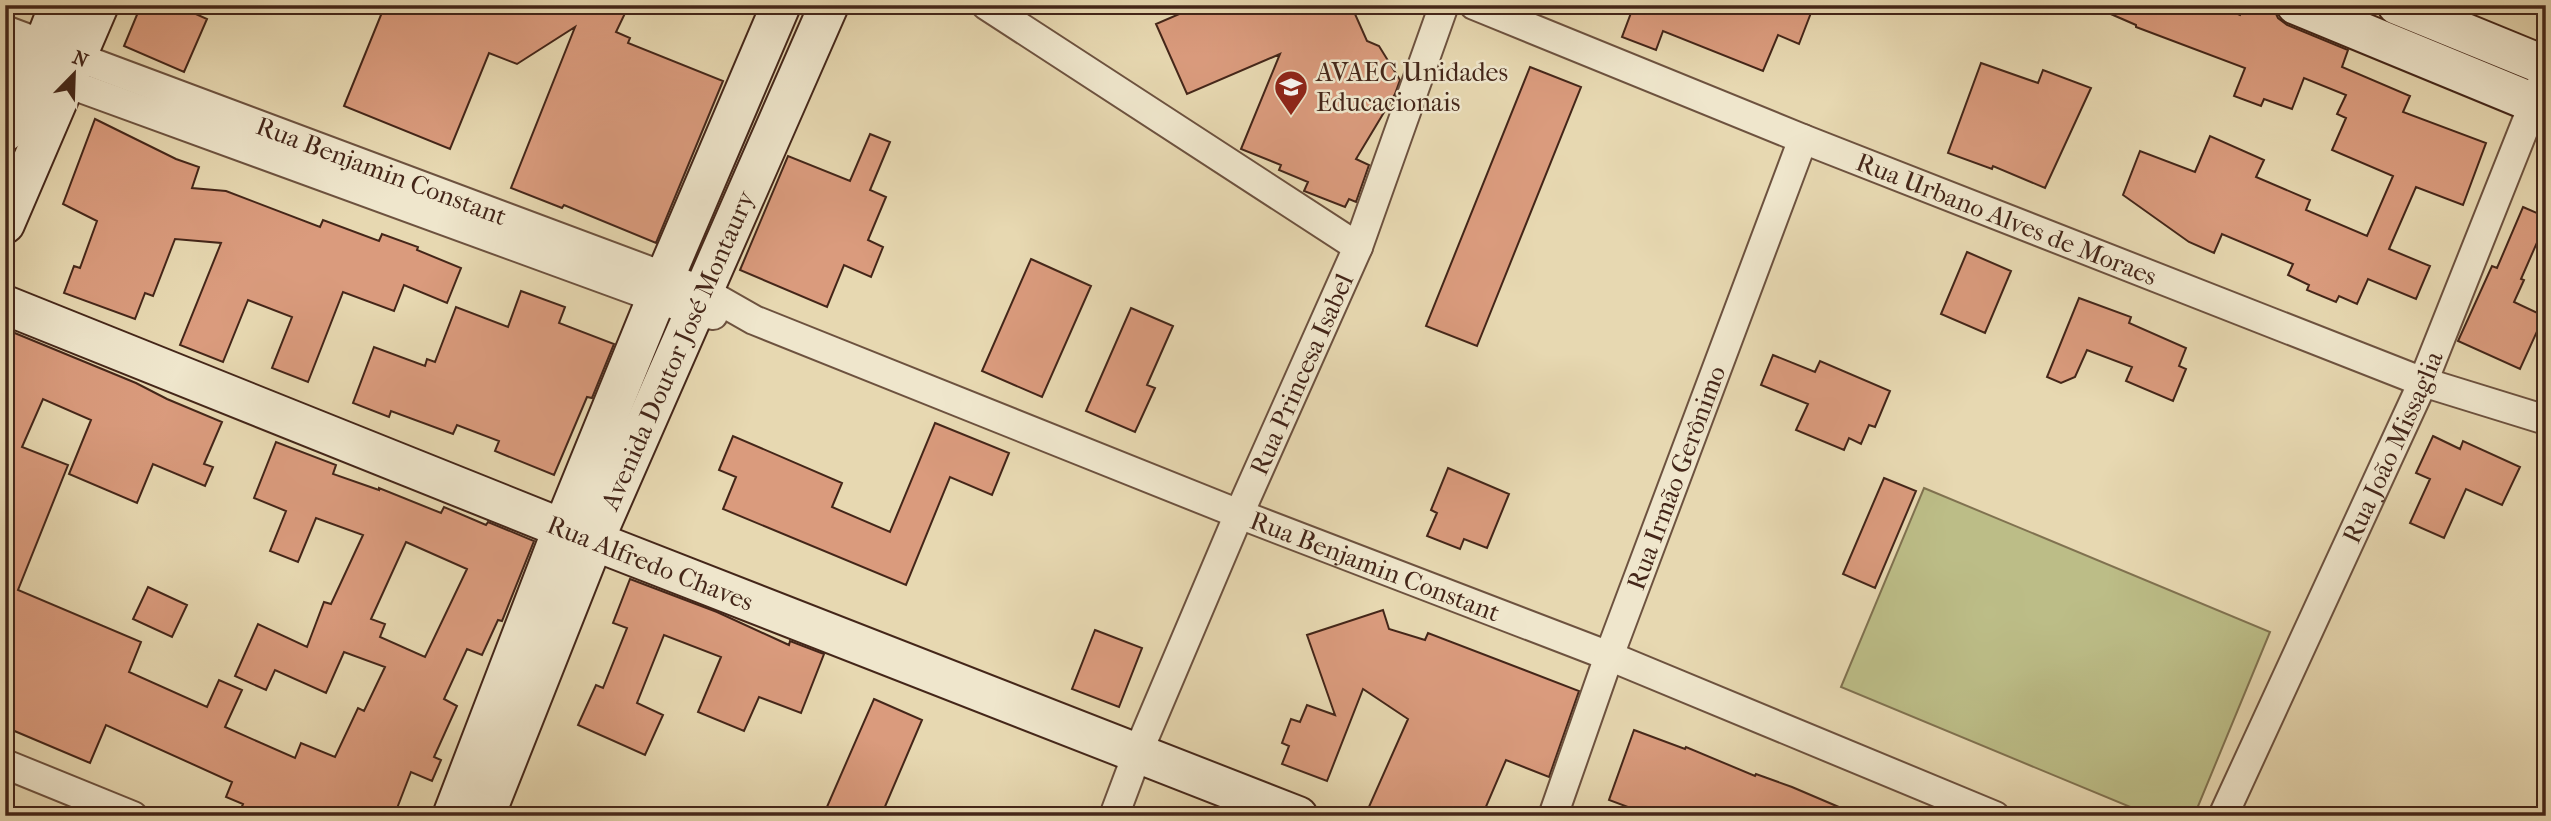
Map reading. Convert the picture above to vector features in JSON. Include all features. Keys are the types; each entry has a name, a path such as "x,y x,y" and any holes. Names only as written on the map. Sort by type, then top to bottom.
{"street":[{"path":"5,223 59,5"},
{"path":"5,132 45,63 99,5"},
{"name":"Avenida Doutor José Montaury","path":"485,816 661,287 781,5"},
{"name":"Avenida Doutor José Montaury","path":"452,816 579,534 699,301 829,5"},
{"path":"986,5 1359,247"},
{"name":"Rua Princesa Isabel","path":"1114,816 1138,752 1239,514 1359,247 1444,5"},
{"name":"Rua Urbano Alves de Moraes","path":"1474,5 1803,139 2423,383 2546,420"},
{"path":"2296,5 2542,94"},
{"path":"2397,5 2546,66"},
{"name":"Rua Benjamin Constant","path":"5,30 45,63 754,320 1239,514 1609,656 1995,816"},
{"name":"Rua João Missaglia","path":"2223,816 2423,383 2542,94"},
{"name":"Rua Irmão Gerônimo","path":"1553,816 1609,656 1803,139"},
{"name":"Rua Alfredo Chaves","path":"5,305 1298,816"},
{"path":"5,764 133,816"}],"green space":[{"path":"1924,488 2270,632 2194,816 2152,816 1841,687"}],"building":[{"path":"141,5 176,5 207,19 184,72 124,46"},
{"path":"385,5 629,5 616,32 630,38 628,43 723,81 656,243 564,205 562,208 511,188 575,27 517,64 489,53 450,149 344,106"},
{"name":"AVAEC Unidades Educacionais","path":"1200,5 1351,5 1367,41 1379,46 1400,80 1395,94 1356,159 1369,165 1356,202 1349,199 1345,207 1304,191 1308,182 1279,170 1281,165 1241,149 1280,54 1187,94 1156,24"},
{"path":"1634,5 1814,5 1799,44 1778,35 1763,71 1663,31 1656,50 1622,37"},
{"path":"2090,5 2216,5 2240,15 2244,5 2272,5 2278,18 2287,25 2348,50 2342,67 2410,96 2403,112 2486,143 2463,205 2416,187 2389,249 2430,266 2416,299 2368,279 2357,304 2339,296 2336,302 2307,290 2309,285 2288,275 2293,264 2222,234 2214,253 2189,242 2123,195 2140,151 2195,172 2210,136 2264,160 2256,177 2310,200 2306,210 2367,236 2393,176 2332,150 2346,118 2337,114 2346,95 2304,78 2292,109 2264,99 2261,106 2234,96 2245,68 2136,27"},
{"path":"1981,63 2038,83 2043,70 2091,88 2045,188 1993,166 1992,169 1948,153"},
{"path":"1530,67 1581,87 1477,346 1426,326"},
{"path":"95,119 176,159 199,167 192,188 226,191 320,227 323,220 379,241 382,234 418,247 417,250 461,268 447,303 404,285 394,311 343,292 308,382 272,368 292,317 248,300 223,362 180,345 221,243 175,239 153,296 145,293 135,319 64,293 74,266 80,268 97,221 63,204"},
{"path":"870,134 890,142 870,190 886,197 868,240 883,247 871,277 844,265 827,307 740,270 788,156 850,181"},
{"path":"2523,207 2546,217 2546,222 2514,302 2544,316 2520,369 2458,341 2492,266 2497,268"},
{"path":"1967,252 2011,271 1985,333 1941,314"},
{"path":"1031,259 1091,286 1042,397 982,371"},
{"path":"521,291 565,307 559,323 614,344 592,398 587,397 554,475 495,451 499,441 457,425 453,434 391,411 389,417 353,403 374,347 425,366 427,359 435,362 456,307 508,327"},
{"path":"2079,298 2131,317 2129,323 2186,348 2179,366 2186,369 2173,401 2126,381 2132,367 2087,350 2075,377 2061,383 2047,377"},
{"path":"1131,308 1173,326 1147,385 1155,388 1135,432 1086,411"},
{"path":"5,329 222,422 204,464 213,467 205,486 153,464 137,503 69,474 91,420 43,399 22,447 68,465 18,590 141,642 129,672 207,707 219,680 242,690 225,727 295,758 301,743 335,757 358,708 364,711 385,667 344,652 326,693 275,670 266,690 235,676 258,624 307,647 324,602 331,604 363,535 316,518 298,562 270,551 286,511 254,498 276,442 336,465 333,474 379,488 441,513 444,507 534,541 502,621 498,620 482,655 467,649 444,699 457,706 434,757 441,760 432,781 411,772 394,816 238,816 243,804 226,797 232,782 106,725 90,763 5,727","holes":["406,542 467,569 425,657 380,637 385,624 371,619"]},
{"path":"1773,355 1815,372 1820,361 1890,391 1875,427 1869,425 1861,444 1849,438 1844,450 1796,430 1808,404 1761,385"},
{"path":"935,423 1009,453 992,495 950,477 906,585 723,509 736,477 719,470 733,436 842,483 832,507 890,532"},
{"path":"2433,436 2460,449 2463,441 2520,467 2502,505 2466,489 2444,538 2410,523 2430,479 2416,473"},
{"path":"1448,468 1509,494 1487,548 1464,539 1460,549 1427,536 1437,513 1431,510"},
{"path":"1884,478 1916,491 1875,588 1843,574"},
{"path":"630,579 717,612 789,645 790,641 824,654 801,713 759,697 744,731 698,712 721,657 664,635 637,703 663,715 645,755 578,725 596,685 603,688 627,628 613,623"},
{"path":"148,587 187,605 172,637 133,619"},
{"path":"1383,610 1389,629 1425,640 1428,633 1579,691 1549,777 1506,760 1482,816 1383,816 1368,809 1408,719 1363,689 1327,781 1282,764 1289,746 1282,743 1291,719 1300,722 1307,705 1335,715 1307,635"},
{"path":"1095,630 1142,648 1119,707 1072,689"},
{"path":"874,699 922,720 881,816 823,816"},
{"path":"1634,730 1685,749 1686,747 1755,776 1756,774 1792,787 1860,816 1652,816 1609,800"}],"place":[{"name":"AVAEC Unidades Educacionais","path":"1291,117"}]}
